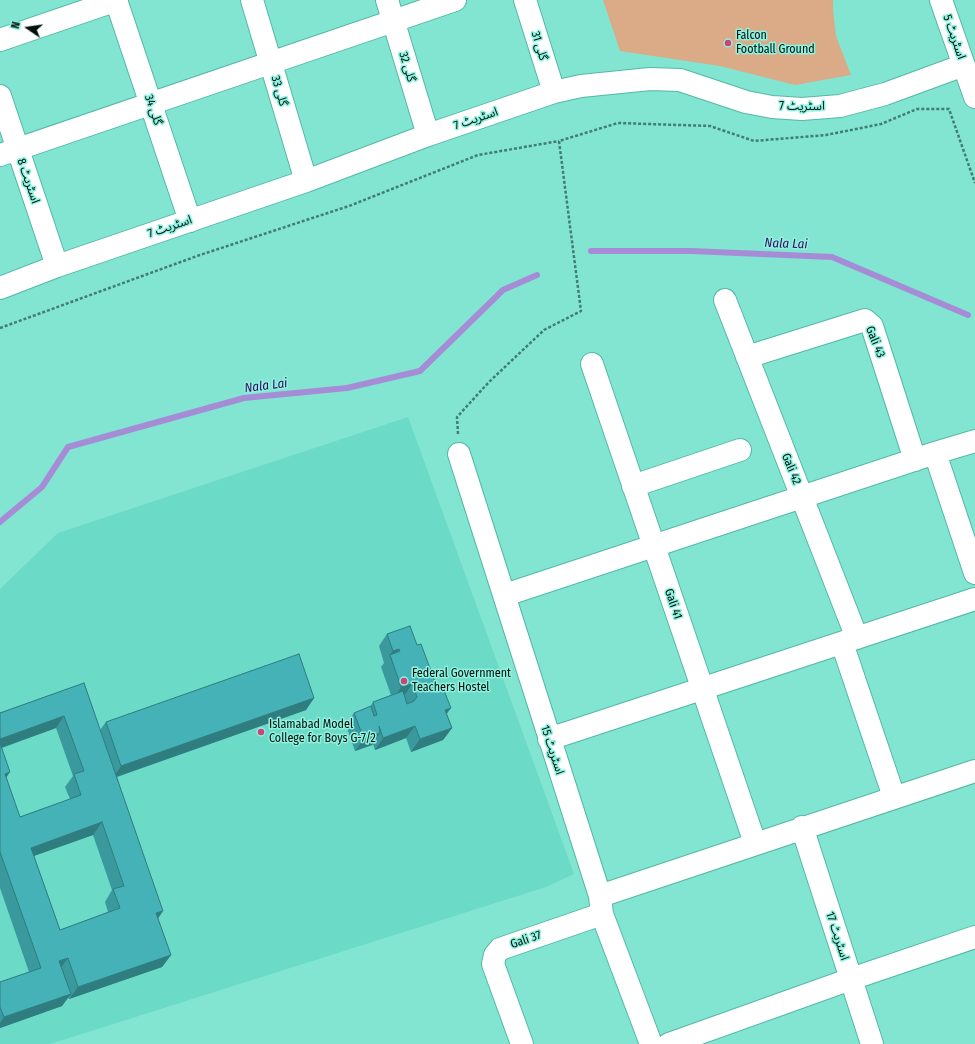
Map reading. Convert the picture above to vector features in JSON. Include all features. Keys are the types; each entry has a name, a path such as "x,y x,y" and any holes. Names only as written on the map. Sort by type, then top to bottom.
{"street":[{"path":"0,40 116,0"},
{"name":"گلی 34","path":"116,0 190,220"},
{"name":"گلی 33","path":"252,0 306,181"},
{"name":"گلی 32","path":"386,0 428,135"},
{"path":"9,152 455,0"},
{"name":"گلی 31","path":"525,0 554,92"},
{"name":"اسٹریٹ 5","path":"941,0 975,97"},
{"name":"اسٹریٹ 7","path":"0,288 57,266 306,181 428,135 554,92 581,86 615,82 650,79 680,80 746,102 772,107 802,109 840,106 885,94 964,65"},
{"name":"اسٹریٹ 8","path":"0,96 9,152 57,266"},
{"name":"Gali 42","path":"725,300 803,497 850,640 894,797"},
{"name":"Gali 43","path":"747,357 865,320 872,326 915,460"},
{"name":"Gali 41","path":"592,364 755,843"},
{"path":"505,595 975,441"},
{"path":"633,486 740,450"},
{"path":"935,453 975,573"},
{"name":"اسٹریٹ 15","path":"459,454 505,595 601,905 651,1044"},
{"path":"549,739 975,599"},
{"name":"Gali 37","path":"522,1044 493,964 495,956 500,949 601,905 755,843 975,771"},
{"name":"اسٹریٹ 17","path":"802,828 872,1044"},
{"path":"669,1044 851,979 975,937"}],"path":[{"path":"0,328 197,256 349,206 478,155 559,140 618,123 710,126 754,142 826,135 881,124 917,109 949,109 975,183"},
{"path":"459,454 457,417 489,382 544,330 581,312 559,140"}],"shaded area":[{"name":"Falcon Football Ground","path":"603,0 833,0 836,36 851,75 795,85 720,66 620,51"},
{"name":"Islamabad Model College for Boys G-7/2","path":"408,417 574,874 546,887 50,1044 0,1044 0,589 58,533"}],"building":[{"name":"Federal Government Teachers Hostel","path":"410,626 417,645 421,644 438,690 443,688 451,708 445,710 452,728 420,739 415,726 383,738 379,726 380,733 364,739 354,713 371,706 374,716 377,715 373,702 403,691 407,704 414,701 417,697 412,684 401,687 390,655 400,651 399,649 393,651 387,634"},
{"name":"Islamabad Model College for Boys G-7/2","path":"299,654 314,698 121,766 106,722"},
{"path":"84,683 163,911 156,913 171,955 78,987 68,958 59,961 71,994 4,1017 0,1007 0,982 41,968 0,852 0,743 10,772 5,774 20,817 81,795 74,774 84,771 64,716 0,739 0,713","holes":["102,822 124,886 113,889 120,908 60,930 31,848"]}],"waterway":[{"name":"Nala Lai","path":"591,251 691,251 832,257 968,315"},
{"name":"Nala Lai","path":"0,522 42,487 68,447 244,398 347,388 420,371 503,290 537,275"}],"place":[{"name":"Falcon Football Ground","path":"728,43"},
{"name":"Federal Government Teachers Hostel","path":"404,681"},
{"name":"Islamabad Model College for Boys G-7/2","path":"261,732"}]}
